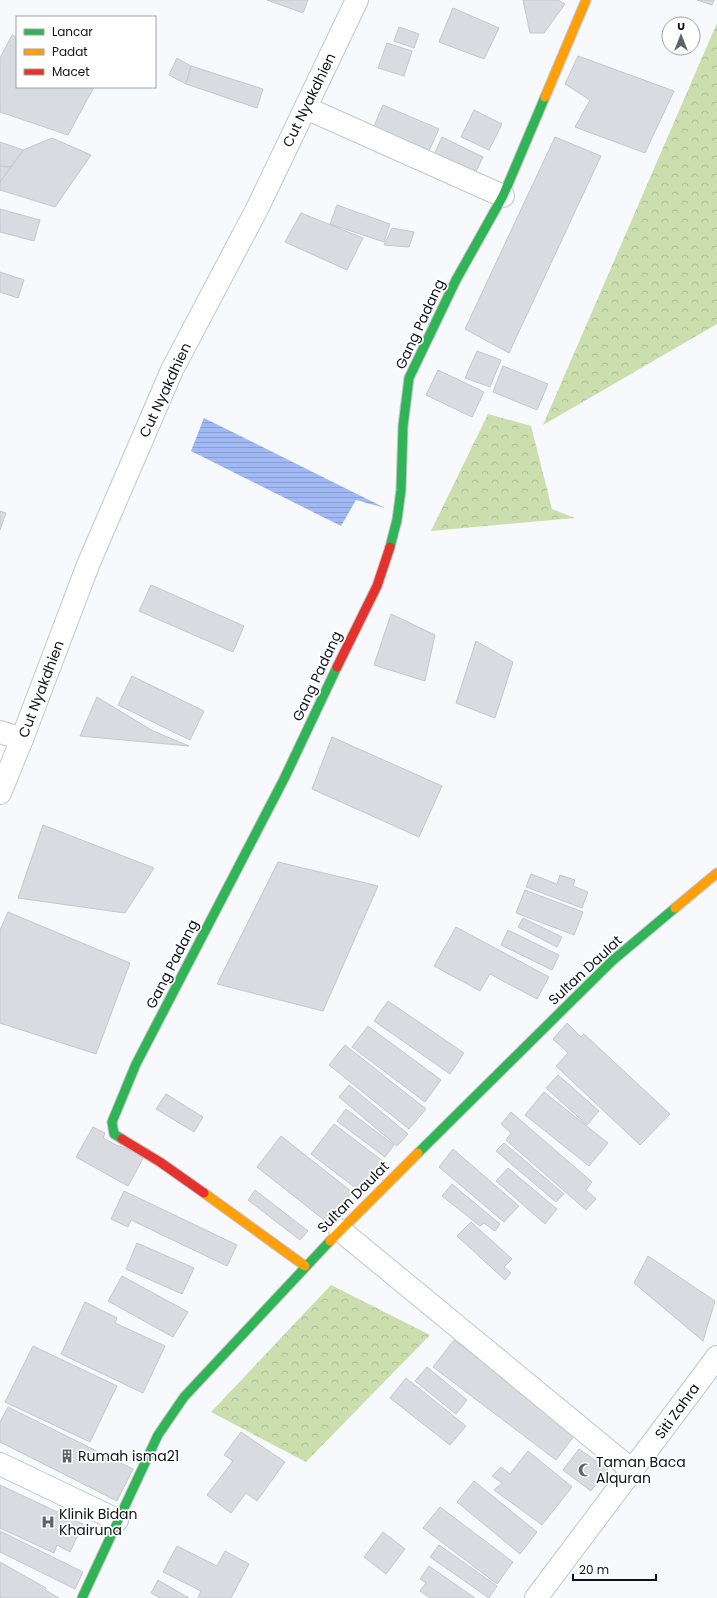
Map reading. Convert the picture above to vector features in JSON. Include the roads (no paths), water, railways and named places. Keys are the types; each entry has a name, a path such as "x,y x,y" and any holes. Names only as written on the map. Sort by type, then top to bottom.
{"street":[{"name":"Cut Nyakdhien","path":"0,792 22,740 88,566 172,370 257,209 357,0"},
{"name":"Gang Padang","path":"305,1266 160,1162 114,1134 112,1122 136,1064 284,779 366,606 377,586 390,549 398,513 401,490 403,426 410,378 456,280 502,196 586,0"},
{"path":"306,108 502,196"},
{"path":"0,732 22,740"},
{"name":"Sultan Daulat","path":"82,1598 117,1520 158,1435 184,1397 340,1230 612,961 717,872"},
{"path":"340,1230 633,1471"},
{"name":"Siti Zahra","path":"536,1598 633,1471 717,1357"},
{"path":"0,1464 117,1520"}],"water":[{"path":"204,418 385,508 356,500 341,526 191,451"}],"place":[{"name":"Rumah isma21","path":"67,1456"},
{"name":"Taman Baca Alquran","path":"585,1470"},
{"name":"Klinik Bidan Khairuna","path":"48,1522"}]}
